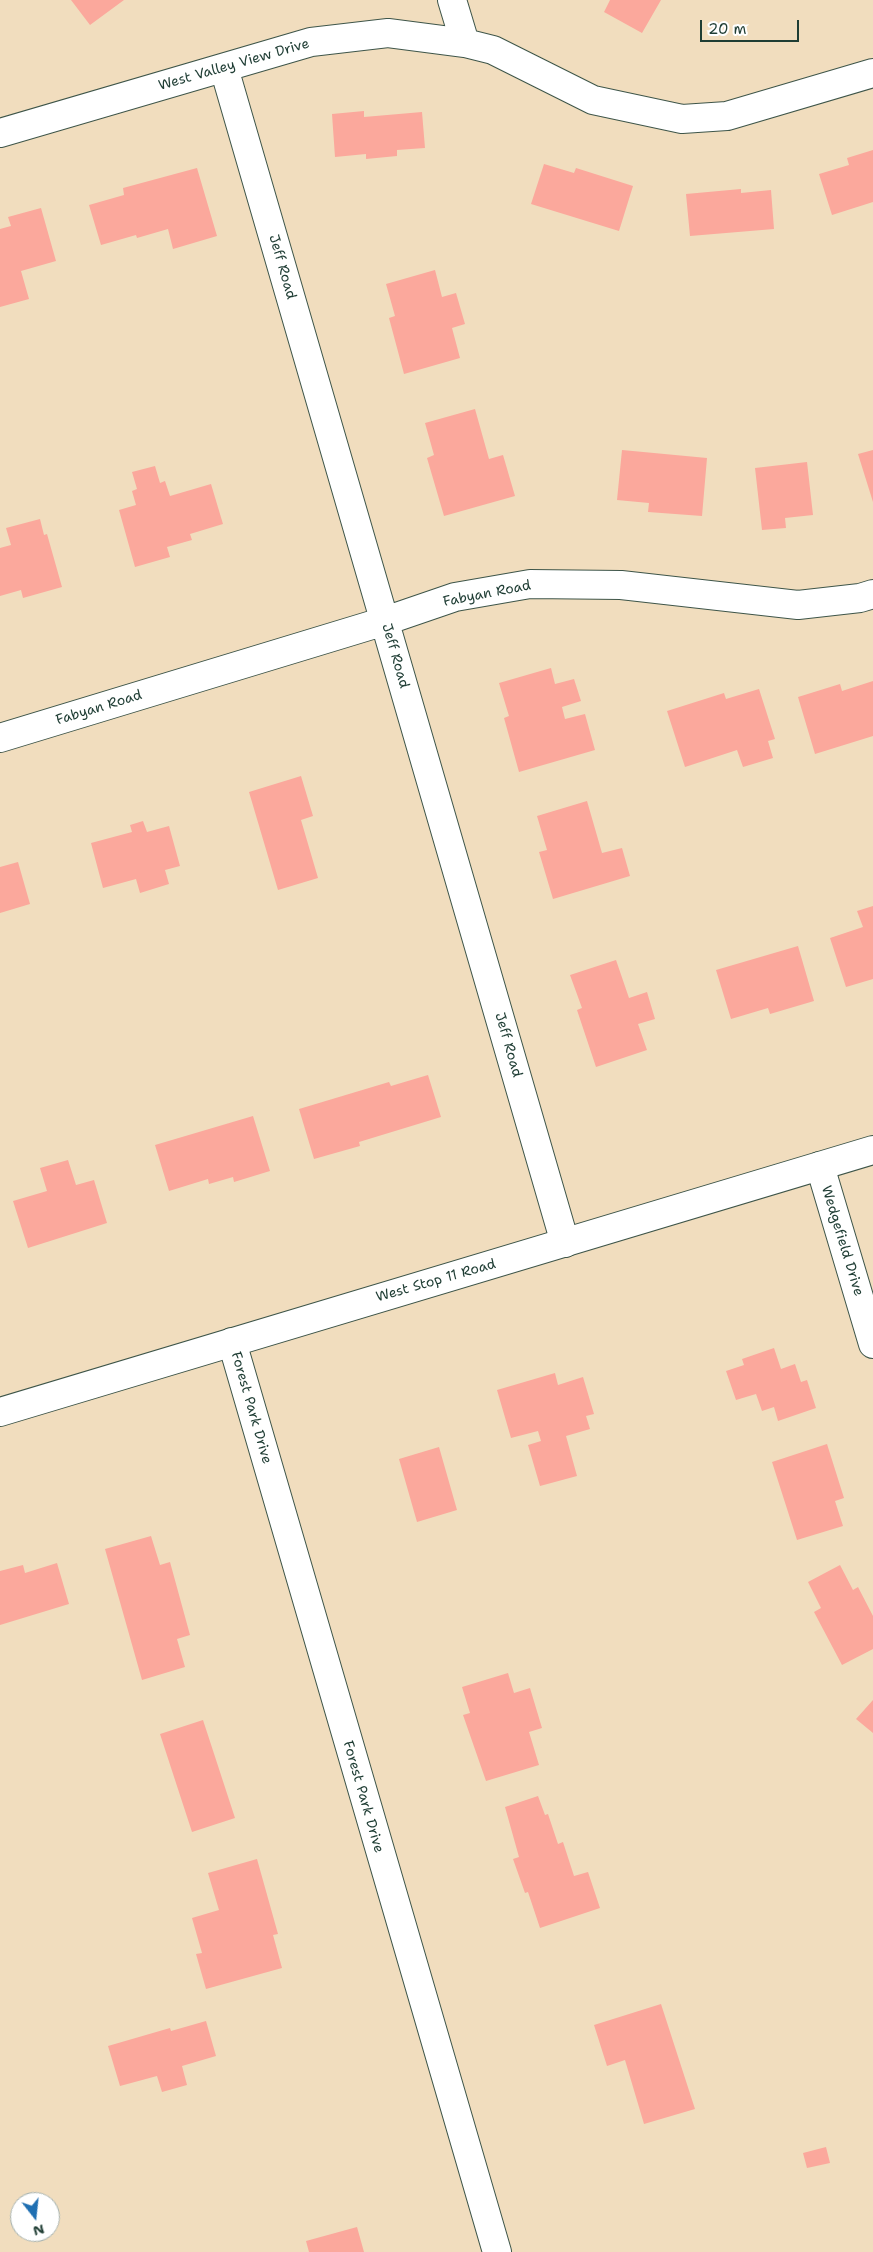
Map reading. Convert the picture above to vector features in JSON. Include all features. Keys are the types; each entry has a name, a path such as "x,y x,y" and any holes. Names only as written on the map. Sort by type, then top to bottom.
{"street":[{"path":"452,0 465,43"},
{"name":"West Valley View Drive","path":"0,133 311,42 388,33 465,43 493,50 593,100 682,119 727,116 873,73"},
{"name":"Jeff Road","path":"224,68 565,1243"},
{"name":"Fabyan Road","path":"0,738 385,621 454,598 530,584 621,584 798,605 860,598 873,594"},
{"name":"West Stop 11 Road","path":"0,1412 873,1150"},
{"name":"Wedgefield Drive","path":"820,1166 873,1344"},
{"name":"Forest Park Drive","path":"232,1342 497,2252"}],"building":[{"path":"71,0 124,0 90,25"},
{"path":"610,0 661,0 642,33 604,12"},
{"path":"364,111 364,117 422,112 425,148 397,150 397,156 366,159 366,154 335,157 332,114"},
{"path":"873,150 873,202 832,215 819,174 849,165 847,158"},
{"path":"544,164 574,173 576,168 633,186 619,231 531,204"},
{"path":"197,168 217,236 173,249 168,229 137,238 136,235 101,245 89,205 124,195 123,188"},
{"path":"741,189 741,193 771,190 774,229 690,236 686,194"},
{"path":"41,208 56,261 21,271 29,299 0,307 0,229 11,226 8,217"},
{"path":"435,270 442,297 456,293 465,324 452,328 460,358 404,374 389,318 395,316 386,284"},
{"path":"475,409 489,459 503,455 515,496 444,516 427,458 434,455 425,423"},
{"path":"622,450 707,458 702,516 648,512 649,503 617,500"},
{"path":"873,450 873,502 858,454"},
{"path":"807,462 813,515 785,518 786,528 762,530 755,468"},
{"path":"155,466 160,483 165,481 170,496 211,484 223,524 190,534 192,540 167,547 170,557 135,567 119,510 136,505 132,491 137,489 132,472"},
{"path":"40,519 44,535 47,534 62,587 23,598 21,590 0,596 0,548 11,545 6,528"},
{"path":"551,668 555,684 574,679 581,701 562,707 565,719 585,714 595,750 519,772 504,718 509,716 499,683"},
{"path":"873,681 873,736 815,754 798,697 840,684 842,691"},
{"path":"759,689 775,739 768,741 773,758 743,767 737,750 685,767 667,711 724,693 726,699"},
{"path":"301,776 313,816 301,820 318,878 278,890 249,792"},
{"path":"587,801 602,853 622,848 630,876 553,899 539,852 547,850 537,816"},
{"path":"143,821 147,832 169,826 180,866 165,870 169,884 140,893 136,879 103,888 91,843 132,832 130,825"},
{"path":"18,862 30,904 0,913 0,867"},
{"path":"873,906 873,979 846,987 830,938 863,927 857,911"},
{"path":"798,946 814,1001 770,1014 768,1008 731,1019 716,970"},
{"path":"616,960 629,998 647,992 655,1019 638,1024 647,1050 596,1067 577,1010 582,1008 570,975"},
{"path":"428,1075 441,1117 359,1142 360,1146 314,1159 299,1109 389,1082 391,1086"},
{"path":"253,1116 270,1171 234,1182 233,1177 209,1184 208,1179 169,1191 155,1145"},
{"path":"68,1160 76,1185 94,1180 107,1223 28,1248 13,1201 47,1191 40,1168"},
{"path":"774,1348 781,1369 795,1364 801,1382 807,1380 816,1408 778,1421 774,1407 762,1411 756,1394 736,1400 726,1371 744,1365 742,1359"},
{"path":"555,1373 558,1385 583,1377 594,1414 586,1416 590,1429 566,1436 577,1476 540,1486 528,1445 541,1441 538,1431 511,1438 497,1390"},
{"path":"827,1444 844,1498 835,1501 843,1526 797,1540 772,1462"},
{"path":"439,1447 457,1510 417,1522 399,1459"},
{"path":"151,1536 160,1565 170,1562 190,1635 177,1639 185,1667 142,1680 105,1549"},
{"path":"57,1563 69,1604 0,1625 0,1571 23,1565 25,1573"},
{"path":"840,1565 853,1590 858,1587 873,1616 873,1649 842,1665 814,1612 821,1608 808,1582"},
{"path":"508,1673 514,1693 530,1688 542,1728 529,1732 539,1765 486,1781 463,1715 470,1713 462,1687"},
{"path":"873,1700 873,1733 856,1719"},
{"path":"203,1720 235,1818 192,1832 160,1734"},
{"path":"538,1796 545,1815 548,1814 558,1844 563,1842 574,1876 588,1872 600,1908 540,1928 528,1892 525,1893 513,1859 519,1857 505,1807"},
{"path":"257,1859 278,1934 273,1935 282,1968 206,1989 196,1954 202,1953 192,1918 219,1910 208,1873"},
{"path":"661,2004 695,2109 644,2124 625,2060 607,2066 594,2025"},
{"path":"206,2021 216,2056 182,2066 187,2085 162,2092 157,2076 120,2086 108,2046 170,2028 171,2031"},
{"path":"826,2147 830,2163 807,2168 803,2153"},
{"path":"357,2227 364,2252 309,2252 306,2241"}]}
